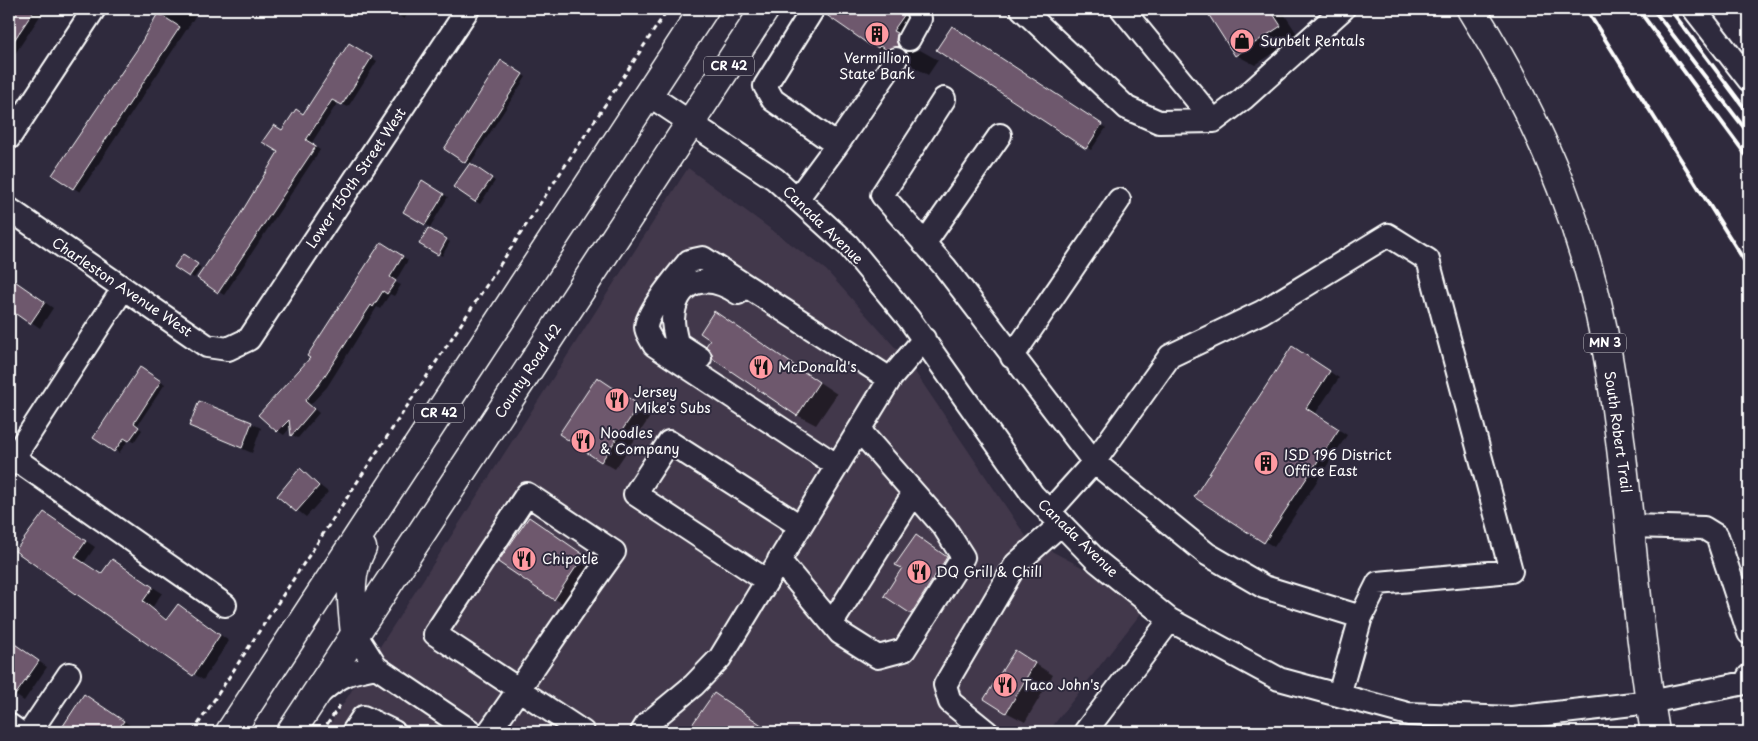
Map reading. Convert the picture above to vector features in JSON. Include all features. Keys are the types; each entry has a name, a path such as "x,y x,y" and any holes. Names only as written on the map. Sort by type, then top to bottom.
{"main road":[{"name":"CR 42","path":"230,732 704,9"},
{"name":"County Road 42","path":"291,732 765,9"},
{"name":"South Robert Trail","path":"1471,9 1503,61 1528,111 1553,168 1576,229 1606,347 1622,455 1655,732"},
{"path":"355,634 350,585 356,558 370,532 526,292 547,249"}],"street":[{"path":"9,138 94,9"},
{"name":"Lower 150th Street West","path":"240,343 249,339 468,9"},
{"path":"813,9 765,86 773,100 838,145"},
{"path":"909,39 920,19 917,9"},
{"path":"1022,9 1126,108 1159,122 1214,121 1243,99 1343,9"},
{"path":"1122,9 1214,121"},
{"path":"1694,9 1749,80"},
{"path":"797,199 838,145 896,59"},
{"name":"Canada Avenue","path":"649,95 776,179 848,245 910,319 1033,495 1098,562 1170,620 1279,679 1408,714 1462,724 1506,725 1650,702 1745,683 1749,676"},
{"path":"944,99 882,195 945,267 1094,462 1207,554 1264,587 1361,617"},
{"path":"924,244 1000,134"},
{"path":"1012,357 1119,200"},
{"name":"Charleston Avenue West","path":"9,209 207,346 228,349 240,343"},
{"path":"986,732 950,702 945,685 1016,564 1055,518 1170,356 1262,312 1388,235 1428,260 1511,570 1378,583 1361,617 1339,695"},
{"path":"836,465 654,345 646,330 647,321 669,285 689,261 704,258 890,378"},
{"path":"124,289 12,462 225,605"},
{"path":"642,732 647,724 694,685 720,658 890,378 924,339"},
{"path":"779,560 840,633 878,657 904,650 963,557 944,527 858,430"},
{"path":"766,581 635,494 669,442 800,526"},
{"path":"832,623 914,493"},
{"path":"489,732 518,691 614,552 528,494 435,634 518,691 583,732"},
{"path":"1630,526 1704,528 1717,536 1749,633"},
{"path":"1085,732 1170,620"},
{"path":"355,634 376,667 472,732"},
{"path":"312,700 337,677 350,672 376,667"},
{"path":"30,732 69,674"},
{"path":"358,725 394,732"},
{"path":"9,726 19,732"}],"path":[{"path":"193,732 668,9"}],"shaded area":[{"path":"688,168 826,270 909,363 1027,538 1149,603 1048,732 325,732"}],"building":[{"path":"9,9 35,9 9,48"},
{"name":"Vermillion State Bank","path":"826,9 904,9 905,14 893,31 897,33 896,40 898,46 886,50 880,46 878,48 872,44 871,46 825,14"},
{"name":"Sunbelt Rentals","path":"1205,9 1270,9 1281,26 1235,56"},
{"path":"158,13 180,27 73,189 52,175 138,48"},
{"path":"952,26 1102,124 1086,149 936,50"},
{"path":"349,43 372,57 342,105 332,100 306,140 316,146 218,293 197,278 238,218 278,152 262,142 274,125 282,130 296,109 303,114"},
{"path":"501,60 523,74 465,163 444,149"},
{"path":"470,163 492,178 475,202 453,187"},
{"path":"422,180 444,194 425,225 403,212"},
{"path":"428,228 447,239 438,255 419,244"},
{"path":"381,242 403,256 390,277 396,281 387,294 383,291 373,307 371,305 320,383 305,401 314,409 291,436 289,420 277,432 258,415 310,358 307,356"},
{"path":"183,254 198,264 189,277 174,267"},
{"path":"9,277 45,302 30,324 9,309"},
{"name":"McDonald's","path":"714,311 819,382 797,416 713,359 711,352 706,346 710,340 700,333"},
{"name":"ISD 196 District Office East","path":"1292,346 1330,371 1306,408 1339,429 1264,543 1194,497"},
{"path":"140,367 161,381 134,423 139,427 129,441 124,438 114,452 93,438"},
{"path":"597,377 639,405 601,462 559,434"},
{"path":"199,401 252,422 242,448 189,426"},
{"path":"300,468 319,486 296,512 277,496"},
{"path":"44,512 86,541 75,557 101,574 112,559 153,587 143,601 166,620 178,604 220,635 193,676 15,551"},
{"path":"529,517 584,555 554,600 498,562"},
{"name":"DQ Grill & Chill","path":"916,535 947,557 911,614 884,596 902,568 895,565"},
{"path":"9,640 39,661 9,704"},
{"path":"1015,650 1035,663 1006,713 984,699"},
{"path":"714,693 772,732 687,732"},
{"path":"84,694 124,721 116,732 59,732"}],"railway":[{"path":"1586,9 1749,268"},
{"path":"1638,9 1749,159"},
{"path":"1653,9 1749,134"},
{"path":"1670,9 1749,114"}],"place":[{"name":"Vermillion State Bank","path":"877,34"},
{"name":"Sunbelt Rentals","path":"1242,41"},
{"name":"McDonald's","path":"761,367"},
{"name":"Jersey Mike's Subs","path":"617,400"},
{"name":"Noodles & Company","path":"583,441"},
{"name":"ISD 196 District Office East","path":"1266,463"},
{"name":"Chipotle","path":"524,559"},
{"name":"DQ Grill & Chill","path":"919,572"},
{"name":"Taco John's","path":"1005,685"}]}
